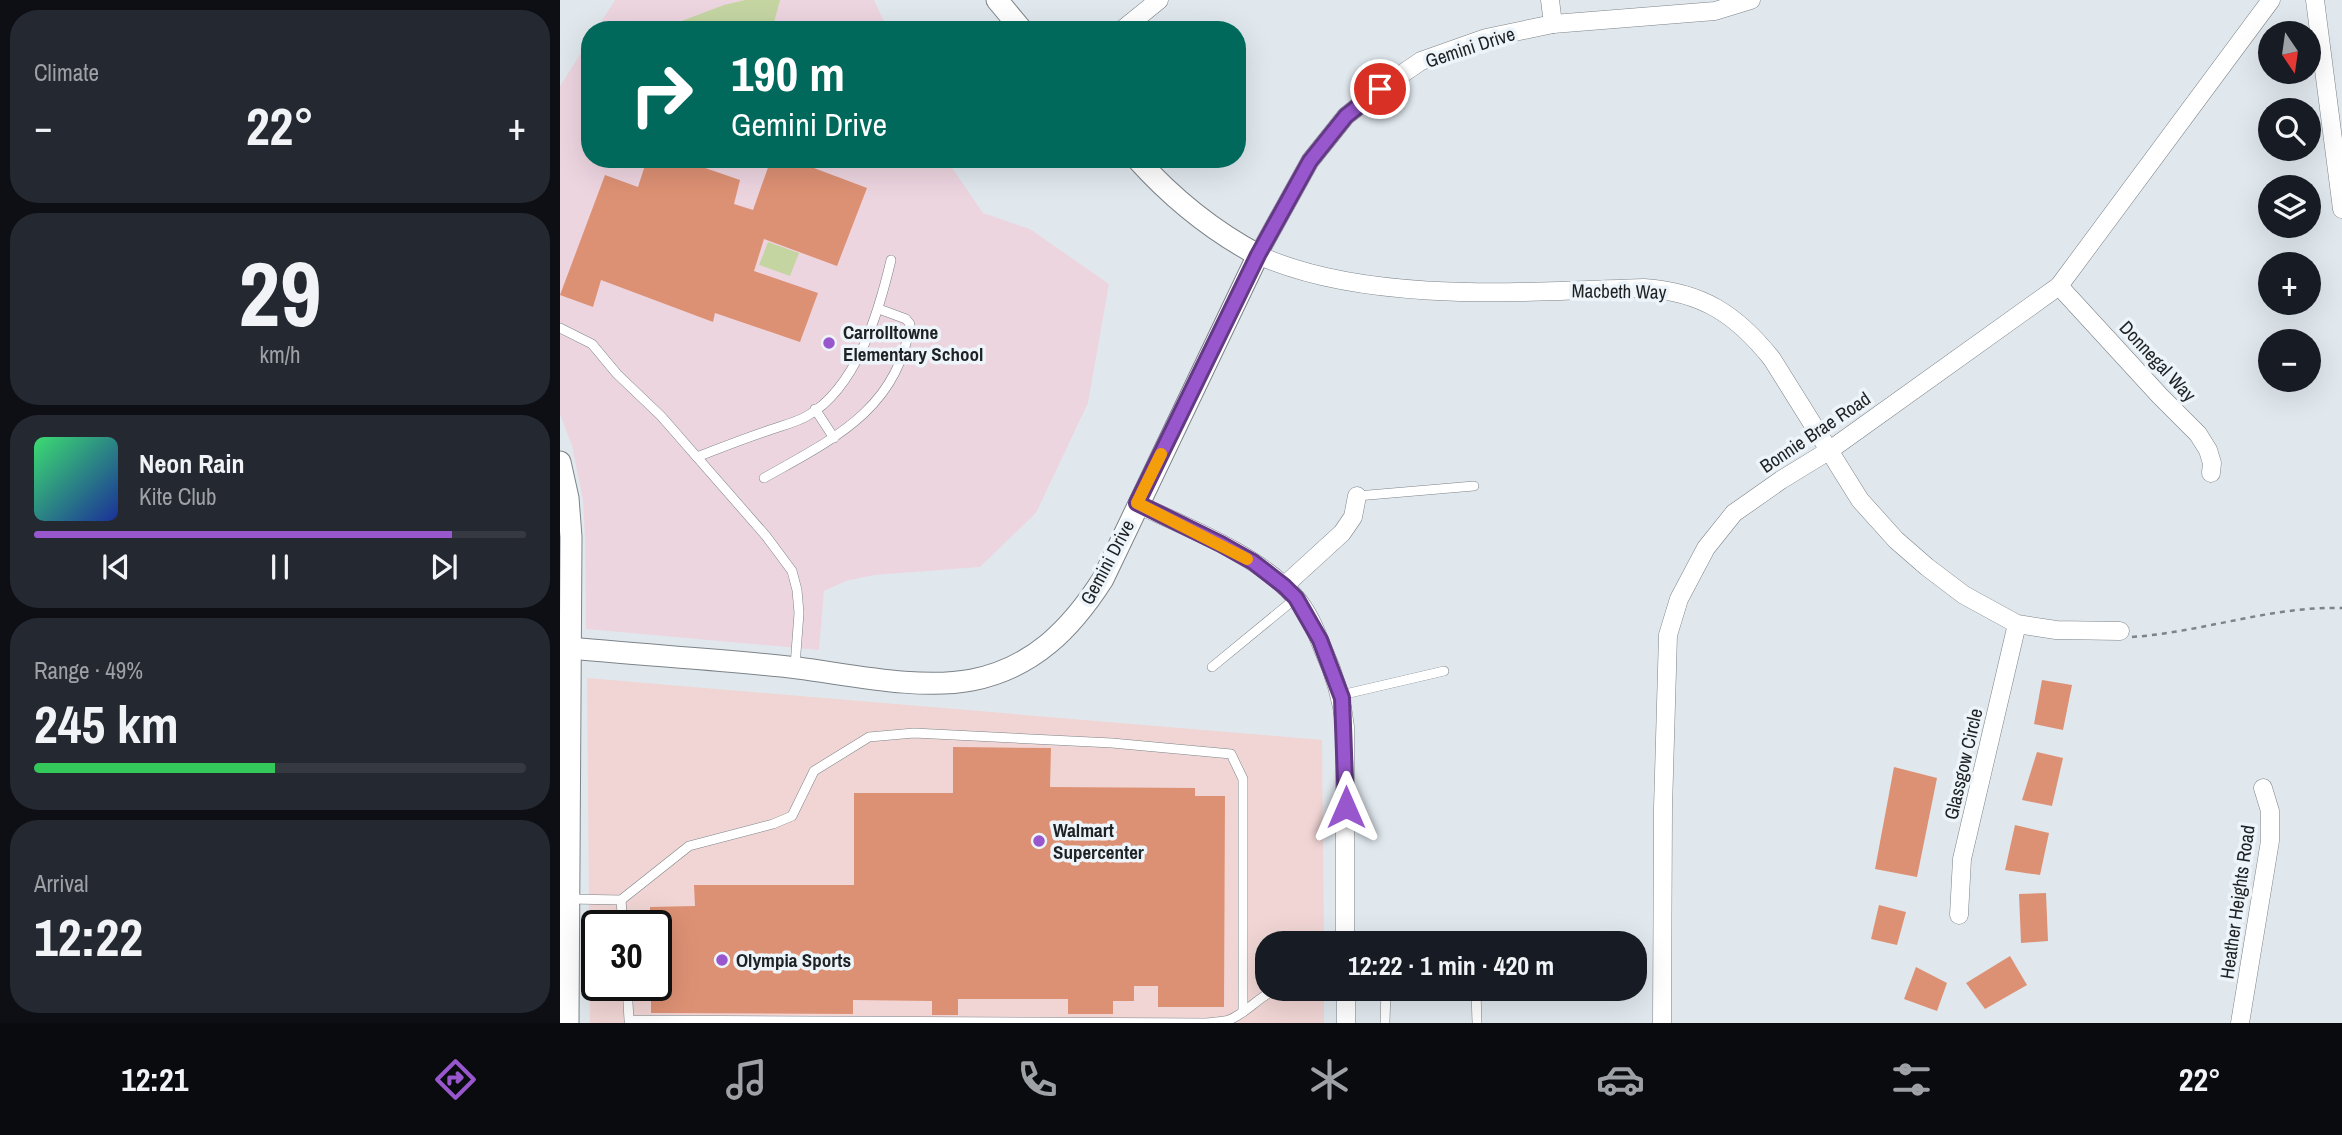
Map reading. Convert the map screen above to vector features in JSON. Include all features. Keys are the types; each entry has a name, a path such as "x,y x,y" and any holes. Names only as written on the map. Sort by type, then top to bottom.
{"street":[{"path":"997,0 1014,21"},
{"path":"1133,21 1159,0"},
{"path":"1550,0 1553,24"},
{"name":"Gemini Drive","path":"565,647 795,668 937,685 974,680 1004,670 1030,657 1054,641 1084,607 1103,579 1137,503 1258,255 1310,161 1346,116 1421,61 1486,38 1553,24 1715,11 1751,0"},
{"name":"Bonnie Brae Road","path":"1662,1023 1663,808 1668,635 1679,599 1695,566 1725,522 2059,286 2271,0"},
{"path":"2315,0 2342,209"},
{"name":"Macbeth Way","path":"1145,168 1163,188 1224,237 1286,268 1342,282 1485,292 1644,288 1668,290 1703,300 1728,314 1755,338 1772,359 1860,500 1896,540 1965,595 2017,624 2056,630 2120,631"},
{"name":"Donnegal Way","path":"2059,286 2160,396 2198,433 2208,450 2212,463 2211,473"},
{"path":"560,462 568,498 571,537 565,647 568,1023"},
{"path":"1290,592 1342,533 1353,517 1357,496"},
{"path":"1137,503 1253,562 1290,592 1320,640 1341,695 1346,779 1345,931"},
{"name":"Glassgow Circle","path":"1959,915 1962,859 2017,624"},
{"name":"Heather Heights Road","path":"2240,1023 2270,841 2270,811 2263,788"},
{"path":"1346,1001 1346,1023"}],"lane":[{"path":"697,457 807,416 841,384 862,350 879,309 891,260"},
{"path":"764,478 846,430 869,409 887,386 906,343 910,324 906,319 879,309"},
{"path":"560,328 592,344 617,374 661,416 792,571 799,614 795,668"},
{"path":"815,410 834,438"},
{"path":"1357,496 1474,486"},
{"path":"1212,667 1290,592"},
{"path":"1341,695 1444,671"},
{"path":"565,900 621,900 689,846 773,824 792,816 814,771 869,737 927,733 1112,743 1231,754 1243,779 1243,1012"},
{"path":"621,900 622,910"},
{"path":"1385,1023 1386,989 1476,991 1477,1023"},
{"path":"627,1001 629,1020 1206,1023 1227,1021 1256,1001"}],"path":[{"path":"2120,631 2130,637 2157,635 2293,610 2342,608"}],"shaded area":[{"path":"615,0 874,0 884,21 602,21"},
{"name":"Carrolltowne Elementary School","path":"581,53 581,168 952,168 983,213 1030,229 1109,284 1088,403 1036,513 980,567 874,575 846,581 824,591 819,650 586,629 583,500 572,446 560,414 560,86"},
{"path":"587,678 1322,740 1324,931 1255,931 1255,1001 1324,1001 1324,1023 590,1023 590,1001 672,1001 672,910 589,910"}],"green space":[{"path":"745,0 780,0 774,21 682,21"},
{"path":"768,242 799,253 790,276 759,265"}],"building":[{"name":"Carrolltowne Elementary School","path":"644,168 705,168 740,180 734,204 753,210 768,168 814,168 867,188 837,266 764,239 754,271 818,293 800,342 715,313 713,322 601,280 593,307 560,295 605,175 638,187"},
{"path":"2042,680 2072,685 2063,730 2034,724"},
{"name":"Walmart Supercenter","path":"953,747 1051,748 1050,787 1195,788 1195,796 1225,796 1224,1007 1158,1007 1158,986 1134,986 1134,1001 1113,1001 1113,1014 1068,1014 1068,999 958,999 958,1015 932,1015 932,1001 853,1000 853,1014 651,1013 651,1001 672,1001 672,910 650,910 650,907 695,906 694,885 854,885 854,793 953,793"},
{"path":"2037,752 2063,758 2052,806 2022,800"},
{"path":"1894,767 1937,778 1917,877 1875,869"},
{"path":"2015,825 2049,833 2040,875 2005,870"},
{"path":"2046,893 2048,941 2021,943 2019,894"},
{"path":"1879,905 1906,912 1897,945 1871,939"},
{"path":"2010,956 2027,985 1985,1009 1966,983"},
{"path":"1916,967 1947,983 1937,1011 1904,999"}],"slow traffic":[{"path":"1161,454 1137,503 1247,559"}],"place":[{"name":"Carrolltowne Elementary School","path":"829,343"},
{"name":"Walmart Supercenter","path":"1039,841"},
{"name":"Olympia Sports","path":"722,960"}],"route":[{"path":"1346,807 1342,698 1320,640 1296,598 1253,562 1137,503 1258,255 1310,161 1346,116 1380,89"}]}
